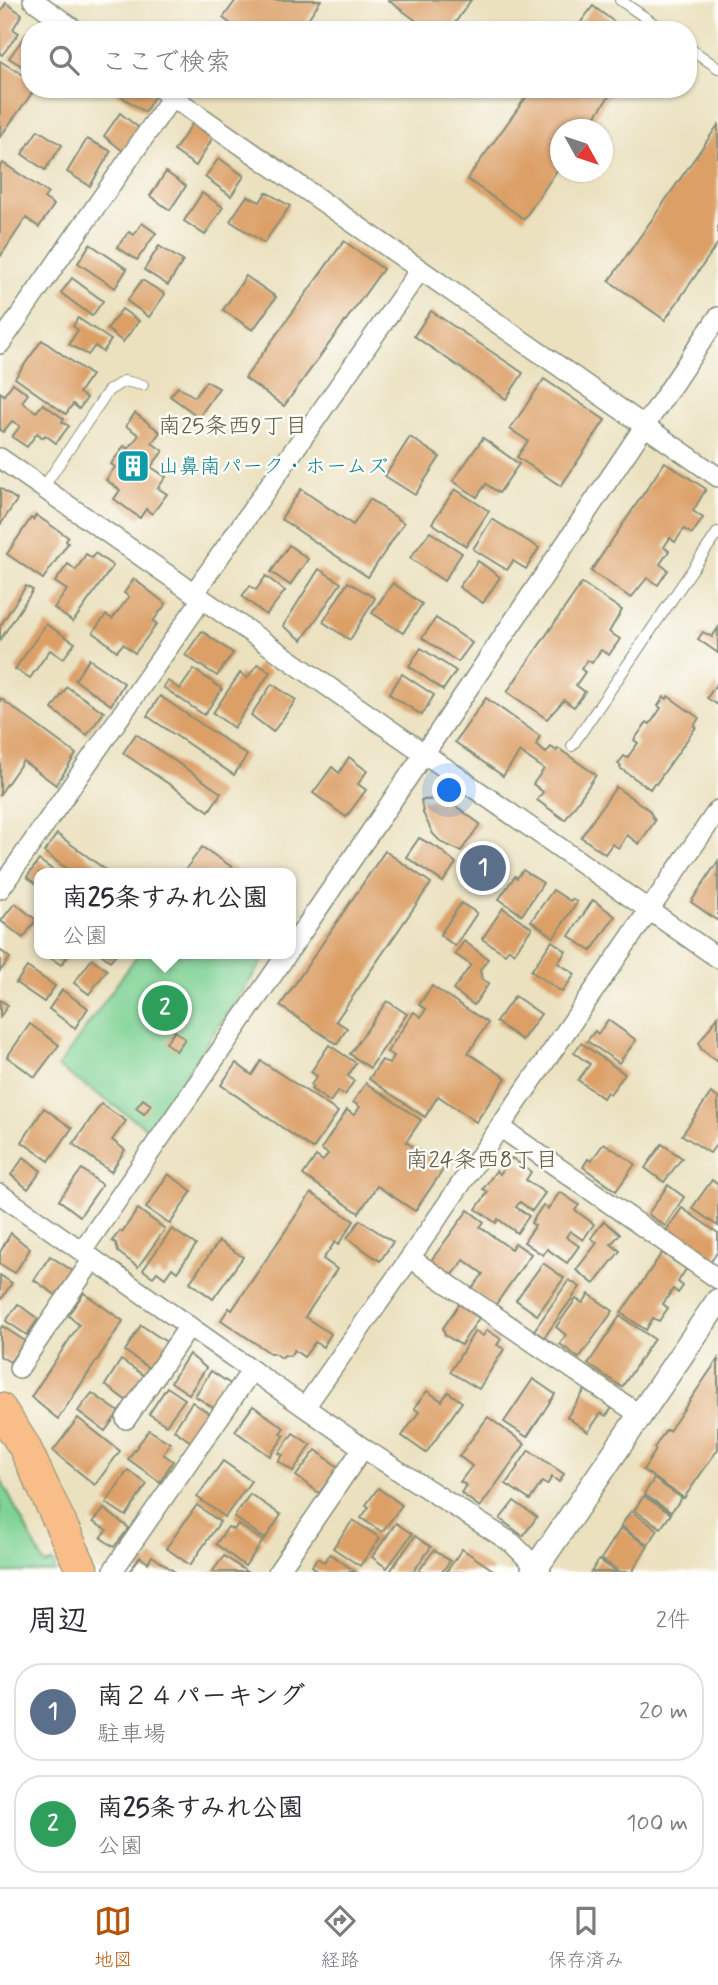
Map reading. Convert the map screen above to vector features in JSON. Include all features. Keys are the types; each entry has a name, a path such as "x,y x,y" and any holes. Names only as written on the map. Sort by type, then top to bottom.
{"main road":[{"path":"0,1409 24,1446 83,1572"}],"street":[{"path":"33,0 62,21"},
{"path":"0,344 164,98"},
{"path":"174,98 718,477"},
{"path":"0,890 420,270"},
{"path":"296,941 718,317"},
{"path":"0,458 718,958"},
{"path":"305,1407 718,810"},
{"path":"19,1368 88,1255 284,959"},
{"path":"500,1127 718,1279"},
{"path":"0,1194 363,1448 512,1543 536,1571 718,1301"},
{"path":"410,1258 640,1415"},
{"path":"126,1419 189,1326"},
{"path":"114,1569 252,1370"},
{"path":"278,1572 363,1448"}],"lane":[{"path":"620,0 650,21"},
{"path":"697,53 718,68"},
{"path":"43,488 108,391 124,381 143,384"},
{"path":"572,746 718,532"}],"green space":[{"path":"134,959 265,959 148,1129 58,1067"},
{"path":"0,1478 45,1565 53,1562 56,1572 0,1572"}],"building":[{"path":"236,0 321,0 306,21 227,21 223,18"},
{"path":"388,0 471,0 456,21 417,21"},
{"path":"6,3 22,14 13,29 19,33 2,55 0,13"},
{"path":"593,6 613,21 582,21"},
{"path":"21,41 21,65 9,58"},
{"path":"0,61 21,74 21,98 28,98 0,137"},
{"path":"124,98 153,98 145,112"},
{"path":"526,98 608,98 594,119 550,119 550,181 524,219 467,179"},
{"path":"120,113 139,128 123,151 104,136"},
{"path":"192,124 213,137 196,166 174,151"},
{"path":"718,125 718,243 665,320 609,281"},
{"path":"38,130 62,145 45,170 22,154"},
{"path":"87,139 111,151 90,186 67,172"},
{"path":"219,158 244,176 231,196 205,177"},
{"path":"3,163 48,193 44,198 54,205 39,227 26,218 0,257 0,167"},
{"path":"166,172 186,186 170,210 150,196"},
{"path":"266,192 290,206 264,243 230,221 247,196 260,202"},
{"path":"202,193 223,207 205,235 184,221"},
{"path":"142,223 156,233 137,260 117,247 129,232 134,235"},
{"path":"344,241 383,269 284,406 245,378"},
{"path":"90,244 127,269 115,288 78,263"},
{"path":"159,246 183,261 168,285 144,270"},
{"path":"246,276 276,297 253,330 223,310"},
{"path":"72,278 103,301 92,316 61,293"},
{"path":"142,280 165,294 149,317 127,301"},
{"path":"122,309 139,321 123,342 107,329"},
{"path":"431,311 523,373 506,399 414,336"},
{"path":"78,318 111,340 103,352 95,346 88,355 69,344 78,330 73,326"},
{"path":"42,340 91,375 79,393 87,398 79,409 73,404 66,414 15,378"},
{"path":"544,379 605,420 561,486 517,457 528,441 510,429"},
{"path":"206,381 219,388 199,417 170,396 178,387 195,397"},
{"path":"13,383 28,394 22,402 36,412 43,404 64,419 62,422 69,426 56,443 37,433 27,447 12,437 20,426 12,421 3,432 0,430 0,392 4,395"},
{"name":"山鼻南パーク・ホームズ","path":"135,413 160,432 152,443 163,451 151,467 166,477 158,488 167,494 152,514 146,509 140,518 114,499 120,490 106,480 115,467 111,464 124,446 128,449 139,435 126,426"},
{"path":"410,437 440,457 415,495 385,476"},
{"path":"483,438 519,464 499,493 486,484 477,497 453,481"},
{"path":"665,462 706,489 693,511 703,518 692,534 684,529 675,542 670,538 664,547 669,551 660,564 668,570 658,585 647,578 631,598 591,571"},
{"path":"0,488 17,500 0,525"},
{"path":"301,489 353,525 370,499 404,523 368,577 281,519"},
{"path":"455,489 489,511 466,546 432,523"},
{"path":"36,515 68,537 68,543 43,579 7,554 31,518 33,520"},
{"path":"492,519 539,548 526,569 513,561 507,570 473,549"},
{"path":"430,532 462,553 444,581 410,558"},
{"path":"289,545 308,559 290,585 271,572"},
{"path":"95,553 113,566 73,622 54,608 67,590 55,582 68,564 76,570 86,554 92,558"},
{"path":"478,561 500,577 483,603 459,587"},
{"path":"319,569 341,583 302,640 283,626"},
{"path":"266,576 285,591 266,615 242,596 250,586 256,590"},
{"path":"134,579 166,604 153,621 157,624 135,653 123,644 117,651 93,632 106,615 112,619 129,597 124,593"},
{"path":"348,582 375,598 350,640 323,622"},
{"path":"393,583 422,604 403,633 372,613"},
{"path":"582,583 622,610 609,632 620,639 609,655 601,650 592,663 587,660 581,669 585,672 576,685 585,692 574,707 564,700 547,719 507,692"},
{"path":"26,586 33,590 0,640 0,626"},
{"path":"436,618 472,643 458,662 422,638"},
{"path":"46,624 75,643 63,659 50,650 30,678 15,669"},
{"path":"718,628 718,653 698,639 703,632 712,637"},
{"path":"202,631 233,653 217,676 185,655"},
{"path":"421,648 456,671 443,690 409,666"},
{"path":"89,659 124,683 111,705 75,680"},
{"path":"258,664 270,672 234,728 213,713 240,673 247,678"},
{"path":"194,669 222,689 204,715 163,687 168,681 180,689"},
{"path":"402,674 434,695 422,715 389,694"},
{"path":"718,682 718,705 707,698"},
{"path":"272,684 296,700 273,732 251,715"},
{"path":"67,687 104,712 87,735 52,709"},
{"path":"160,696 247,755 234,775 147,716"},
{"path":"668,696 699,718 694,726 696,727 650,789 618,764 624,756 627,758 638,743 634,740 647,722 650,724 661,708 658,706 664,697 667,699"},
{"path":"0,698 76,754 56,785 23,761 0,794"},
{"path":"486,698 540,736 536,745 546,753 551,747 557,751 558,748 596,775 565,820 537,800 543,792 533,784 544,769 520,752 503,776 455,742"},
{"path":"136,734 221,793 209,811 123,753"},
{"path":"349,757 367,771 358,784 366,790 346,817 313,793 332,767 339,773"},
{"path":"616,787 649,810 655,821 639,844 627,835 619,848 612,844 605,854 581,837"},
{"path":"446,799 480,824 461,851 442,843 433,834 423,813 421,800"},
{"path":"57,834 103,868 66,868 44,852"},
{"path":"419,838 438,848 456,863 443,882 406,857"},
{"path":"202,847 234,868 187,868"},
{"path":"385,851 431,883 336,1021 347,1028 337,1044 280,1006"},
{"path":"39,860 50,868 34,868 34,882 27,877"},
{"path":"718,861 718,921 691,902"},
{"path":"523,870 543,883 522,915 499,899 515,876 517,878"},
{"path":"553,890 570,901 572,899 577,902 554,937 531,921"},
{"path":"593,900 615,916 591,951 569,936"},
{"path":"15,903 34,918 34,923 23,938 1,921"},
{"path":"461,903 477,913 455,946 440,935"},
{"path":"503,908 532,928 514,953 509,949 505,954 482,939"},
{"path":"464,941 488,959 480,970 482,979 489,983 474,1005 453,990 471,965 455,954"},
{"path":"552,941 566,951 558,963 575,974 562,992 531,971"},
{"path":"0,950 10,958 0,971"},
{"path":"52,959 66,959 61,965"},
{"path":"92,959 107,970 89,994 74,983"},
{"path":"27,967 55,986 44,1002 16,983"},
{"path":"432,986 488,1023 468,1053 506,1078 476,1122 438,1096 425,1117 369,1079 382,1060 389,1064 394,1056 387,1052 414,1012 421,1017 426,1009 419,1005"},
{"path":"62,990 88,1008 75,1028 49,1009"},
{"path":"515,996 541,1014 522,1040 496,1022"},
{"path":"0,1000 8,1005 0,1017"},
{"path":"387,1001 407,1014 370,1068 350,1054"},
{"path":"718,1016 718,1062 701,1049 699,1043"},
{"path":"608,1020 636,1040 619,1063 587,1041 595,1031 598,1034"},
{"path":"30,1024 59,1045 35,1077 7,1057"},
{"path":"175,1031 185,1039 176,1051 166,1043"},
{"path":"581,1043 625,1074 610,1094 607,1092 603,1098 578,1080 590,1064 574,1053"},
{"path":"329,1045 356,1063 348,1076 354,1081 345,1095 338,1091 330,1102 311,1089 317,1076 311,1072"},
{"path":"261,1061 338,1112 313,1149 221,1085 236,1063 252,1075"},
{"path":"366,1083 421,1120 406,1142 445,1167 415,1211 377,1186 359,1213 303,1175 316,1156 323,1161 328,1154 321,1149 347,1110 354,1115 360,1107 353,1102"},
{"path":"711,1093 718,1098 718,1142 710,1153 682,1135"},
{"path":"143,1099 151,1105 144,1114 136,1108"},
{"path":"101,1104 126,1121 112,1140 125,1150 111,1172 73,1144"},
{"path":"44,1108 72,1128 49,1161 22,1142"},
{"path":"604,1143 635,1164 616,1191 583,1167"},
{"path":"662,1144 682,1158 664,1182 645,1168"},
{"path":"24,1157 41,1171 28,1189 11,1175"},
{"path":"512,1158 531,1172 526,1180 545,1193 532,1211 520,1202 516,1207 529,1216 517,1233 498,1219 496,1223 476,1209 488,1192 483,1189 496,1171 500,1174"},
{"path":"82,1169 102,1185 80,1216 59,1200"},
{"path":"168,1174 192,1191 170,1224 146,1208"},
{"path":"712,1180 718,1185 718,1226 692,1208"},
{"path":"668,1185 684,1197 665,1226 648,1214"},
{"path":"560,1192 579,1205 575,1210 594,1224 583,1240 570,1231 566,1237 579,1246 567,1263 547,1249 543,1255 524,1242 535,1226 531,1223 543,1205 548,1209"},
{"path":"311,1193 354,1221 338,1245 335,1242 323,1259 337,1269 305,1317 331,1334 323,1347 315,1342 304,1357 294,1350 290,1356 284,1355 282,1358 270,1353 221,1320 229,1308 232,1310"},
{"path":"682,1208 718,1233 718,1251 710,1263 665,1232"},
{"path":"138,1209 165,1229 138,1267 118,1252 116,1243 112,1241"},
{"path":"468,1210 484,1222 480,1227 511,1249 515,1243 531,1254 494,1307 471,1290 483,1274 464,1260 451,1277 430,1262"},
{"path":"360,1220 393,1242 380,1261 347,1238"},
{"path":"604,1221 620,1234 611,1244 620,1251 594,1284 576,1270 597,1243 591,1238"},
{"path":"172,1229 196,1245 177,1272 172,1268 165,1278 157,1272 153,1277 143,1270"},
{"path":"11,1233 30,1249 15,1273 0,1264 0,1252"},
{"path":"219,1241 243,1257 213,1299 190,1282"},
{"path":"662,1253 686,1269 678,1282 683,1286 678,1293 673,1289 663,1304 668,1308 659,1321 653,1318 646,1330 621,1313"},
{"path":"50,1256 73,1271 56,1295 34,1280"},
{"path":"543,1263 564,1278 537,1315 516,1300"},
{"path":"0,1275 12,1283 0,1301"},
{"path":"569,1280 580,1287 543,1339 533,1332"},
{"path":"84,1293 123,1321 58,1419 31,1397 79,1325 68,1315"},
{"path":"589,1294 613,1311 579,1358 560,1344 566,1335 556,1327 576,1299 583,1303"},
{"path":"18,1304 38,1319 27,1335 6,1321"},
{"path":"459,1304 479,1318 461,1345 445,1335 443,1328"},
{"path":"620,1316 654,1339 622,1387 588,1364"},
{"path":"141,1325 171,1345 153,1371 125,1351"},
{"path":"2,1326 25,1341 10,1362 0,1356"},
{"path":"487,1330 501,1339 497,1345 504,1349 479,1389 450,1372 475,1331 483,1336"},
{"path":"189,1354 206,1368 189,1394 171,1382"},
{"path":"718,1359 718,1449 684,1498 643,1470 666,1430 669,1431"},
{"path":"121,1360 145,1376 127,1401 105,1385"},
{"path":"211,1371 232,1385 215,1409 195,1396"},
{"path":"533,1379 555,1394 527,1437 504,1422"},
{"path":"167,1387 185,1399 166,1425 149,1414"},
{"path":"585,1390 612,1408 606,1416 601,1413 588,1432 567,1417"},
{"path":"427,1391 442,1401 448,1392 462,1402 426,1453 402,1436 419,1412 414,1408"},
{"path":"92,1393 119,1412 105,1431 78,1411"},
{"path":"192,1402 210,1414 191,1442 174,1430"},
{"path":"253,1406 284,1428 280,1433 284,1436 270,1456 235,1431"},
{"path":"488,1417 525,1444 480,1507 461,1493 466,1485 460,1482 472,1466 459,1456"},
{"path":"78,1418 120,1451 95,1485 53,1451"},
{"path":"149,1430 170,1443 163,1454 173,1461 160,1482 128,1459"},
{"path":"293,1433 311,1445 293,1471 278,1461 283,1455 279,1453"},
{"path":"316,1450 338,1467 319,1493 296,1476"},
{"path":"529,1450 564,1474 559,1482 552,1477 547,1485 542,1482 530,1500 506,1484"},
{"path":"223,1461 251,1481 225,1517 197,1497"},
{"path":"128,1470 147,1484 126,1516 106,1503"},
{"path":"654,1479 682,1498 671,1512 644,1494"},
{"path":"378,1488 402,1505 382,1532 361,1518"},
{"path":"250,1494 281,1515 265,1539 234,1517"},
{"path":"644,1496 671,1514 661,1528 634,1510"},
{"path":"514,1501 537,1517 523,1536 500,1519"},
{"path":"197,1505 220,1522 190,1565 166,1548"},
{"path":"104,1509 129,1528 114,1547 101,1538 107,1530 93,1522"},
{"path":"631,1511 658,1530 648,1545 621,1526"},
{"path":"353,1520 380,1538 360,1566 333,1548"},
{"path":"396,1523 412,1534 387,1568 372,1557"},
{"path":"238,1524 263,1541 245,1566 216,1544 228,1527 234,1530"},
{"path":"621,1528 648,1546 632,1572 621,1572 601,1559"},
{"path":"415,1536 431,1547 413,1572 393,1572 391,1570"},
{"path":"462,1549 493,1570 446,1572"},
{"path":"434,1550 450,1561 442,1572 418,1572"},
{"path":"330,1554 356,1572 318,1572 312,1566 317,1558 324,1562"},
{"path":"152,1556 175,1572 129,1572 140,1557 148,1563"},
{"path":"224,1556 247,1572 212,1572"},
{"path":"599,1560 617,1572 591,1572"}],"place":[{"name":"山鼻南パーク・ホームズ","path":"133,466"},
{"name":"南２４パーキング","path":"483,868"},
{"name":"南25条すみれ公園","path":"165,1008"}],"district":[{"name":"南25条西9丁目","path":"233,425"},
{"name":"南24条西8丁目","path":"482,1159"}]}
